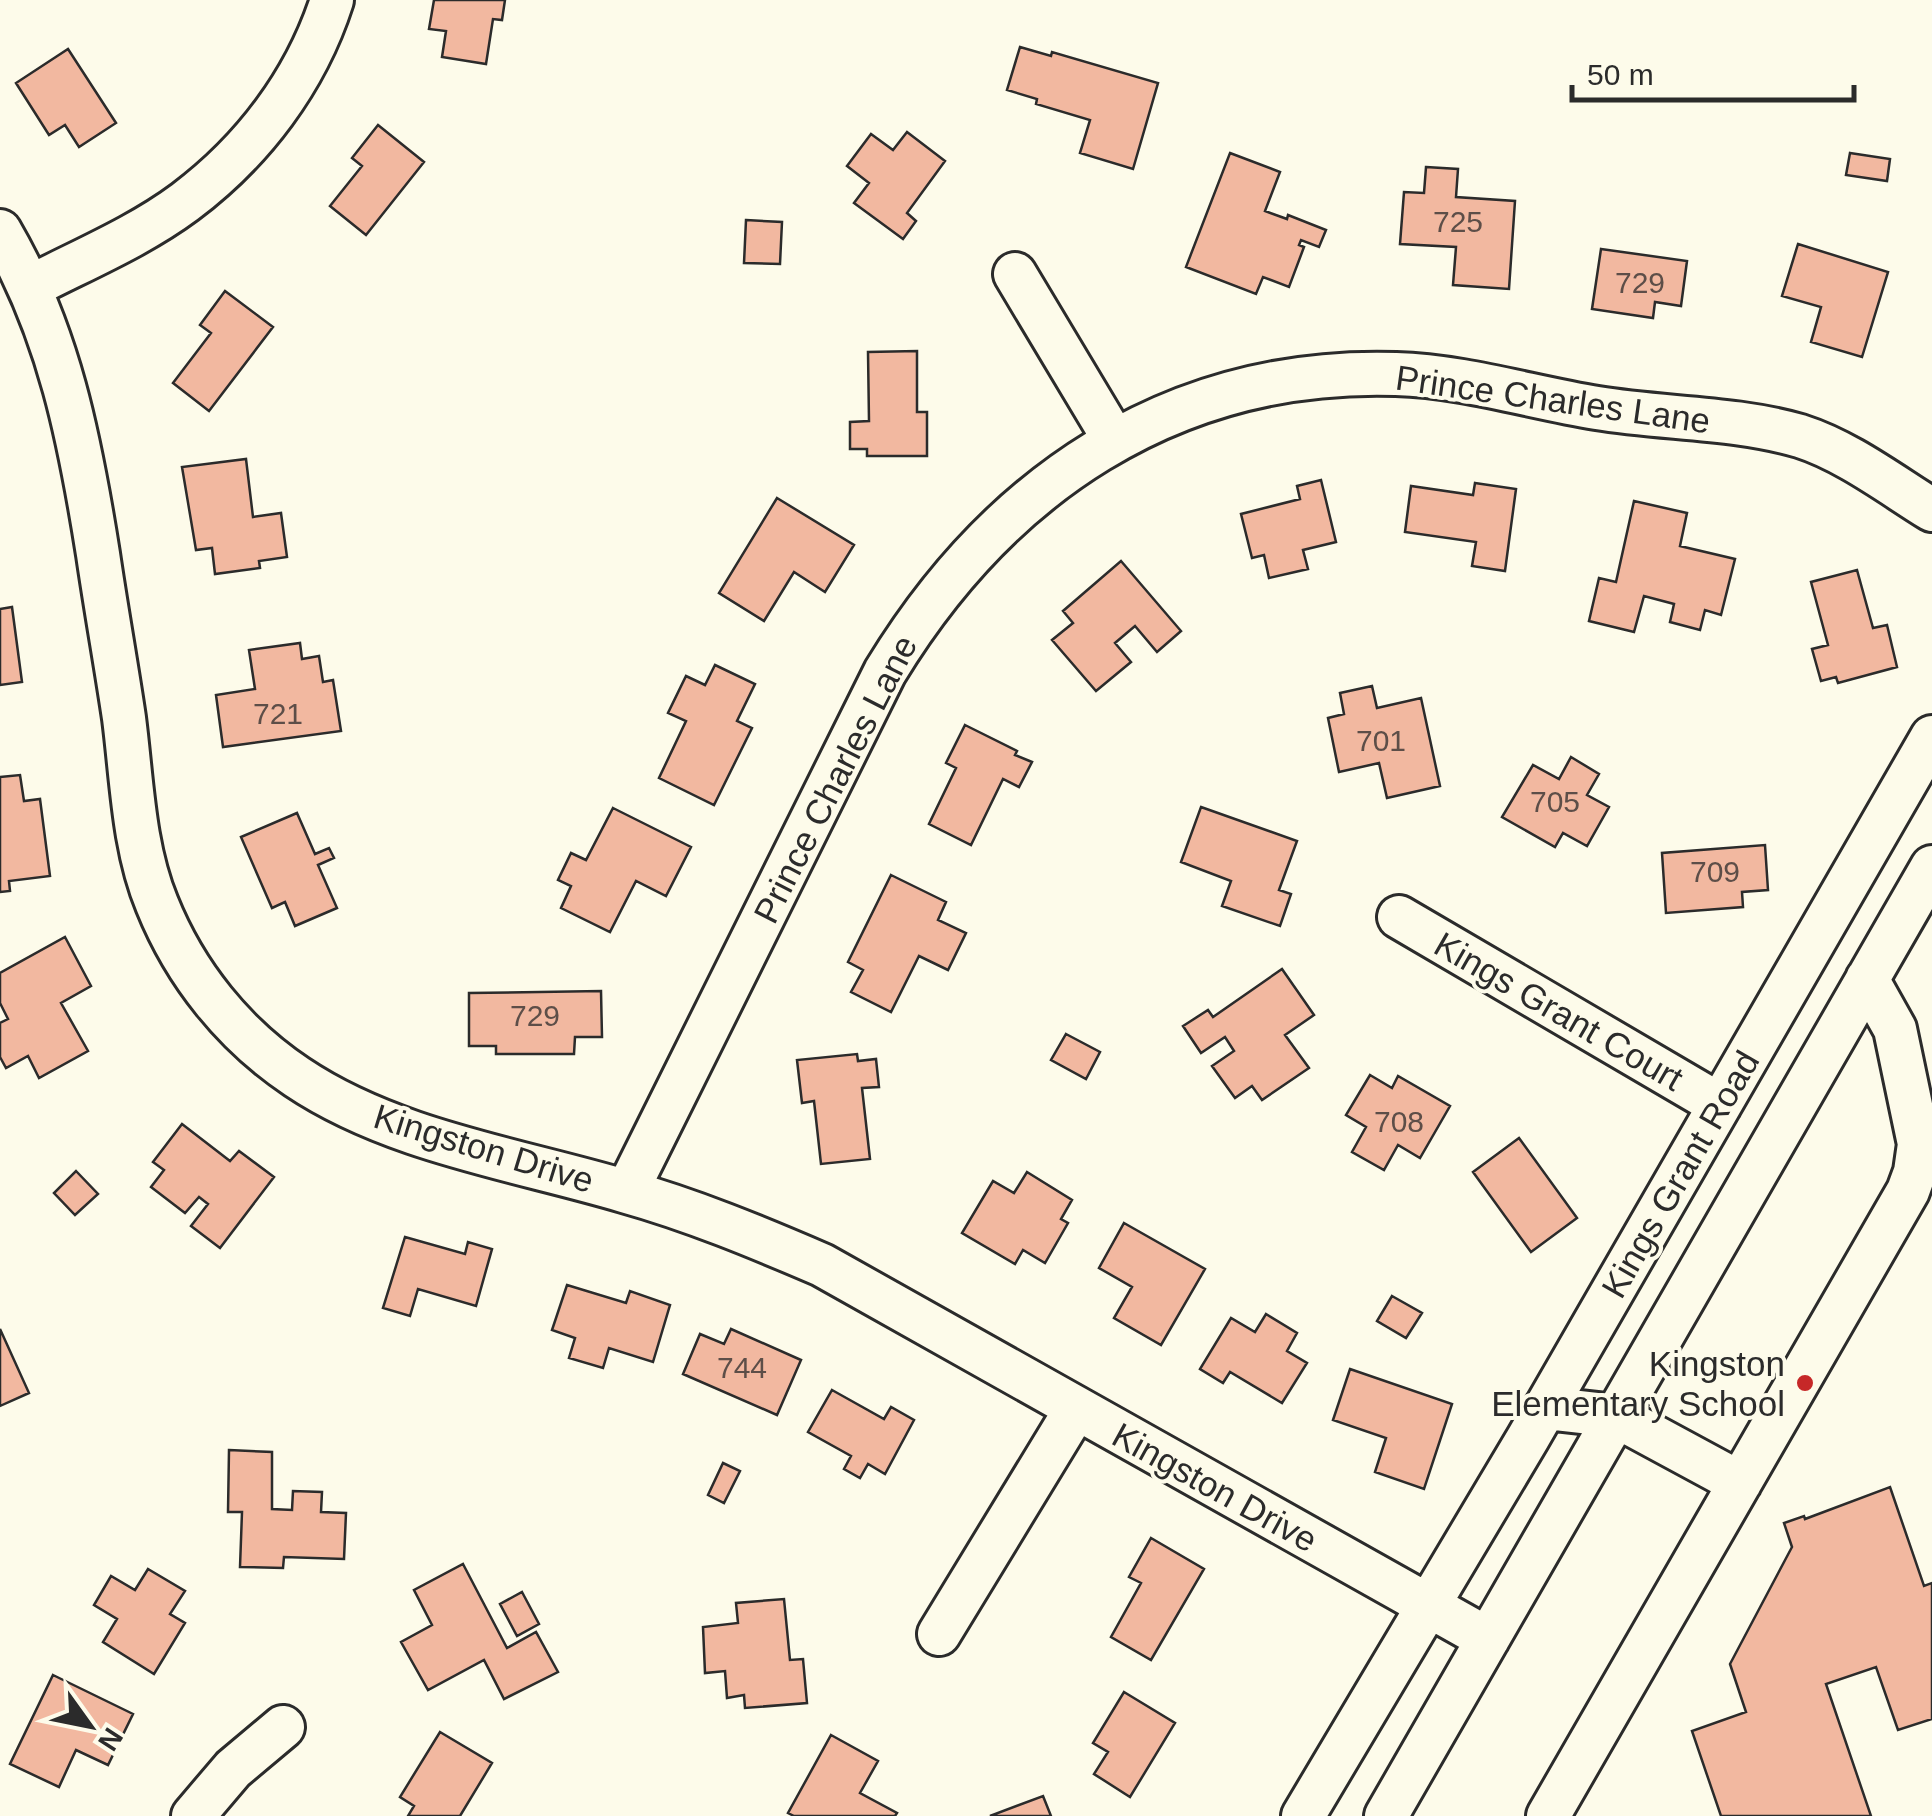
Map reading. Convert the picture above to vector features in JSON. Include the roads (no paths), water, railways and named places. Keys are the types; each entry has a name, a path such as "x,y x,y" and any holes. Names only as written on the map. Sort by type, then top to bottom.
{"street":[{"path":"30,287 184,203 230,164 262,129 297,80 324,26 332,0"},
{"name":"Kingston Drive","path":"0,232 30,287 61,367 80,444 124,718 140,847 156,902 181,954 213,1002 253,1044 298,1078 365,1112 434,1138 626,1191 720,1222 822,1265 1488,1639"},
{"path":"1015,274 1115,441"},
{"name":"Prince Charles Lane","path":"626,1191 885,672 907,636 949,578 1030,498 1087,457 1137,429 1202,402 1326,376 1396,374 1466,381 1640,415 1754,426 1802,437 1838,452 1932,510"},
{"name":"Kings Grant Road","path":"1303,1816 1545,1408 1932,737"},
{"name":"Kings Grant Road","path":"1386,1816 1932,866"},
{"name":"Kings Grant Court","path":"1398,916 1720,1104"},
{"path":"1548,1816 1916,1172 1919,1144 1895,1030 1868,978"},
{"path":"1545,1408 1616,1416 1740,1483"},
{"path":"940,1634 1076,1409"},
{"path":"193,1816 233,1770 283,1727"}],"place":[{"name":"Kingston Elementary School","path":"1805,1383"}]}
